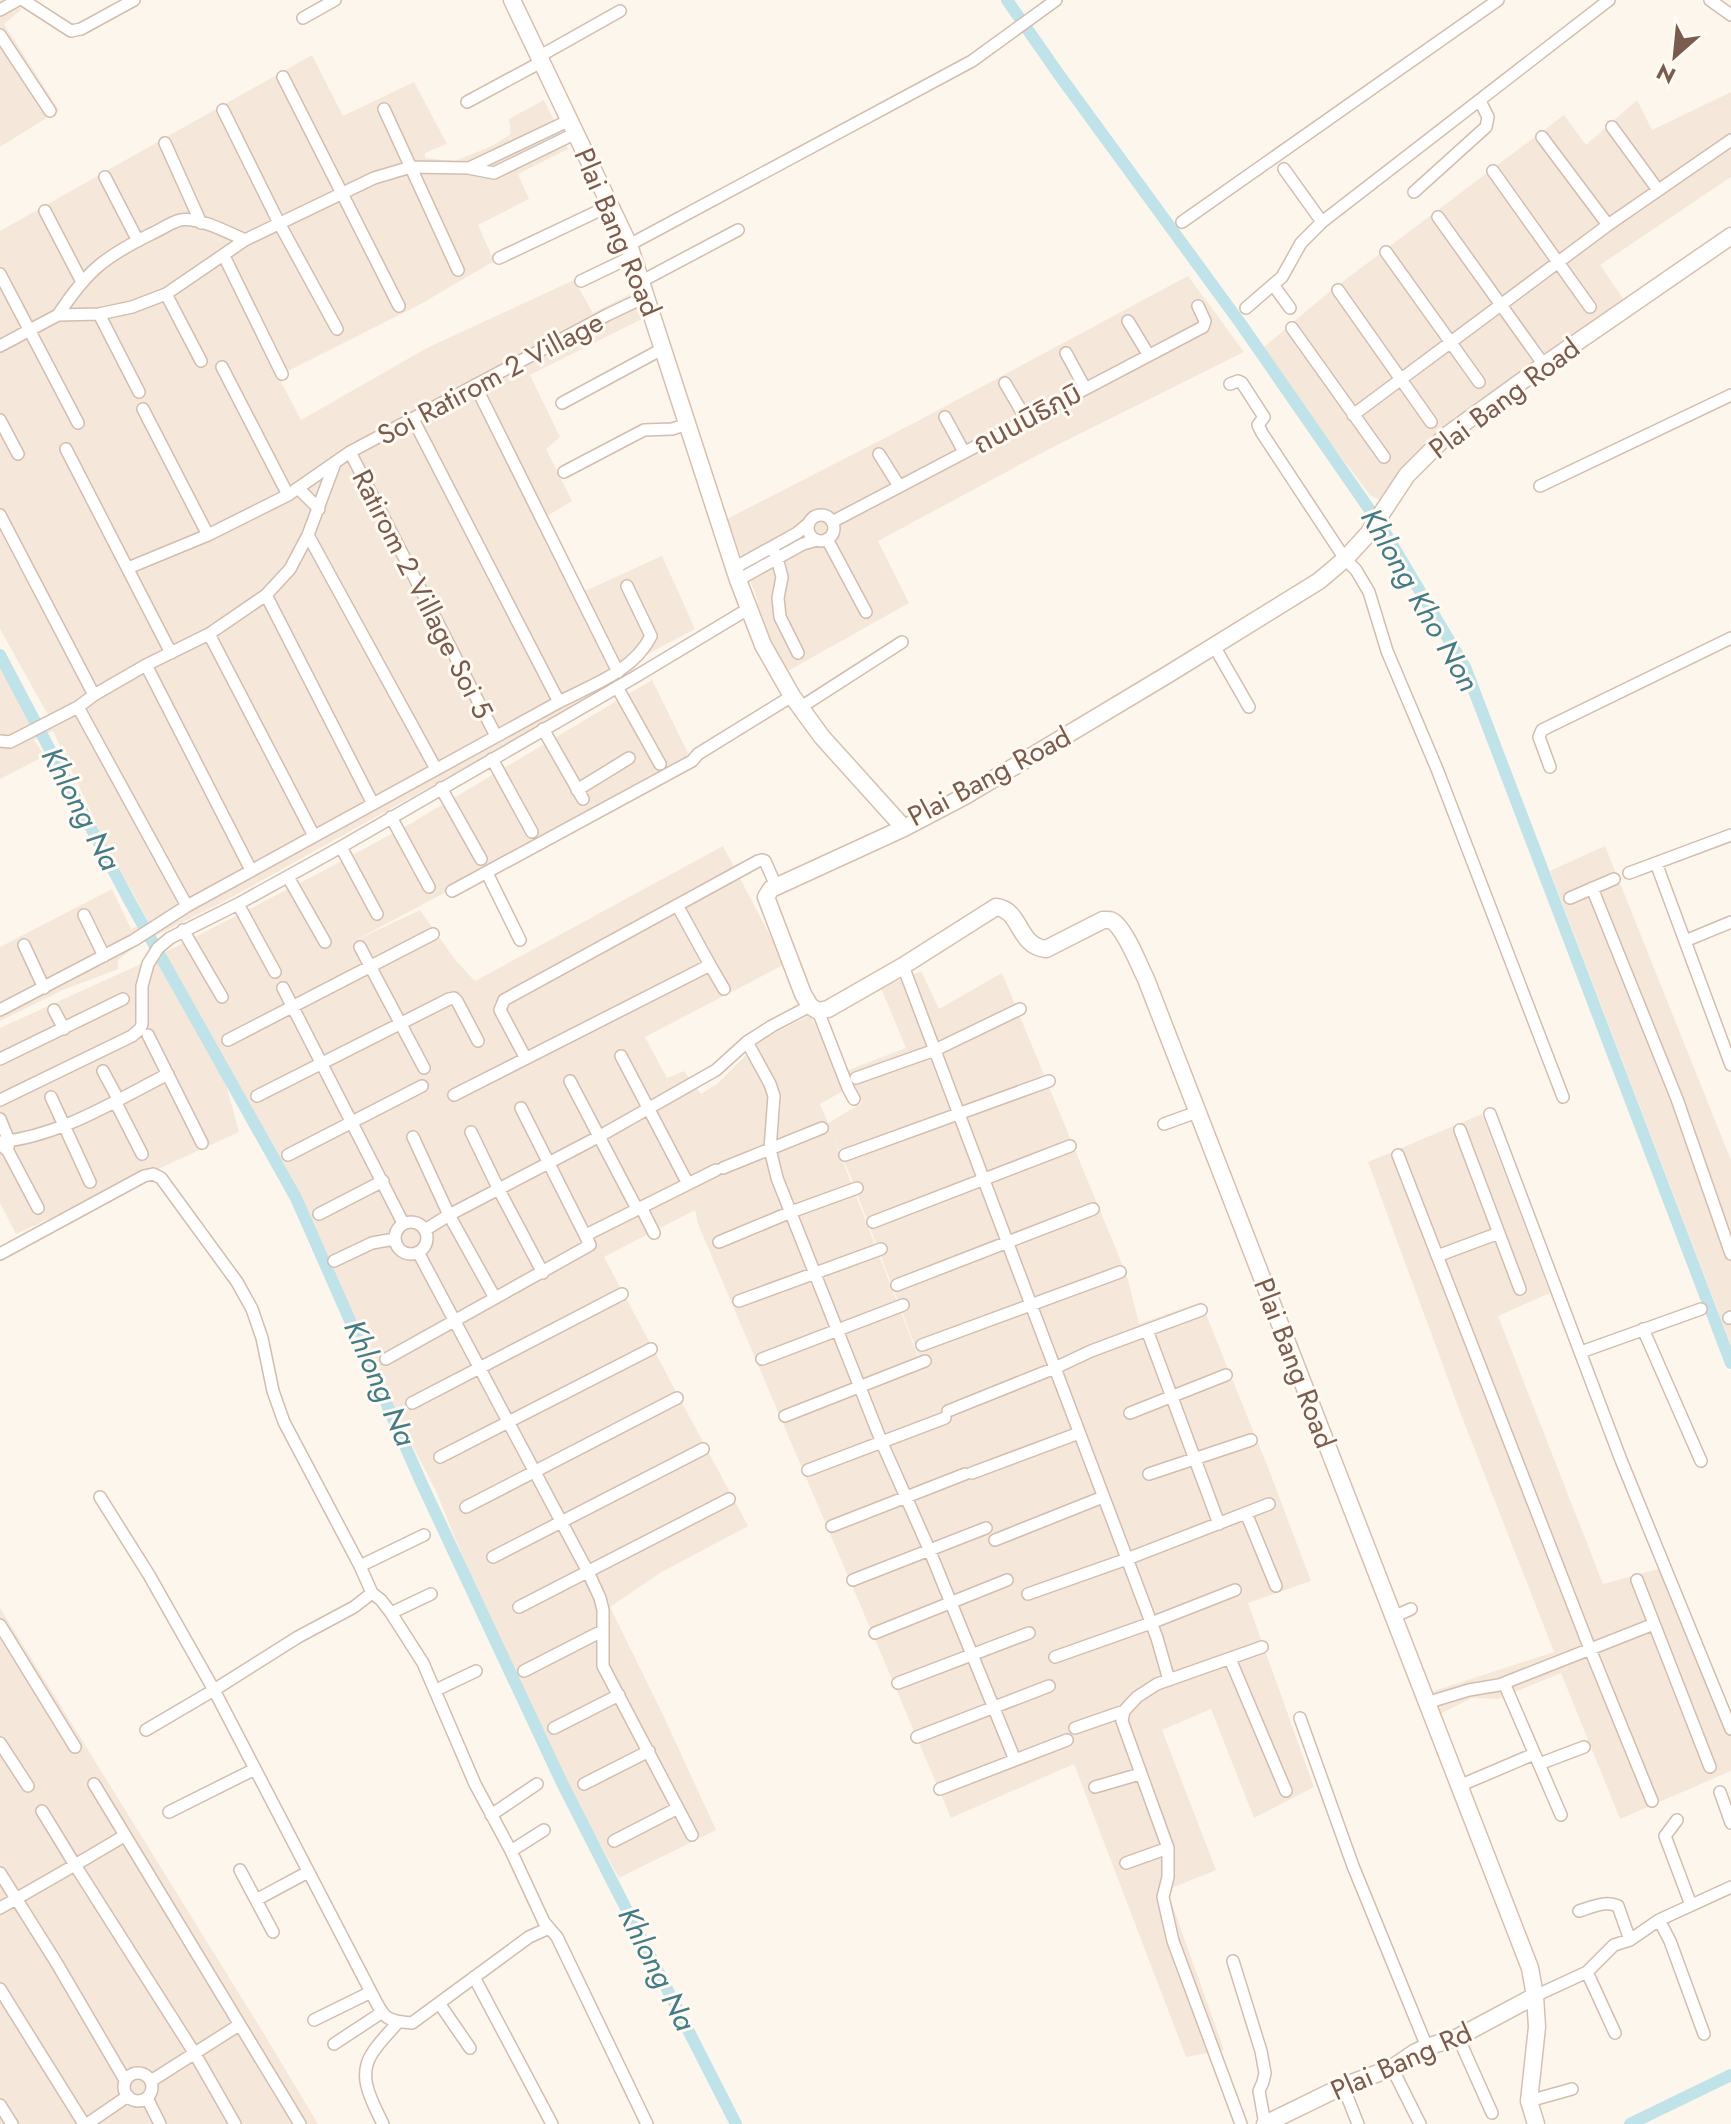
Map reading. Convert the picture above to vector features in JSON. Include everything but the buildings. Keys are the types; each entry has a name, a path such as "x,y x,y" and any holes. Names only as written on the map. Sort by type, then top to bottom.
{"street":[{"path":"0,10 20,0 71,31 81,29 134,0"},
{"path":"303,18 335,0"},
{"name":"Plai Bang Road","path":"512,0 631,250 736,574 763,645 797,702 839,757 904,828 965,796 1319,581 1368,534 1407,475 1446,436 1731,236"},
{"path":"581,281 631,250 972,61 1056,0"},
{"path":"1182,222 1498,0"},
{"path":"1246,308 1282,277 1301,243 1322,222 1609,0"},
{"path":"1710,0 1731,15"},
{"path":"467,102 620,11"},
{"path":"0,35 50,111"},
{"path":"283,77 399,306"},
{"path":"1414,192 1486,127 1488,117 1480,101"},
{"path":"384,109 458,270"},
{"path":"223,110 279,223 337,329"},
{"path":"58,315 99,314 132,307 166,294 245,240 374,178 411,167 468,168 494,173 573,126"},
{"path":"1612,127 1658,190"},
{"path":"1542,137 1608,225"},
{"path":"1353,415 1608,225 1731,140"},
{"path":"165,143 201,223"},
{"path":"1284,169 1322,222"},
{"path":"1493,171 1590,307"},
{"path":"105,177 138,241"},
{"path":"499,258 611,205"},
{"path":"45,211 82,282"},
{"path":"1438,217 1544,365"},
{"path":"0,346 58,315 99,263 181,220 201,223 245,240"},
{"name":"Soi Ratirom 2 Village","path":"128,568 208,535 293,492 350,452 645,289 738,230"},
{"path":"1386,252 1479,382"},
{"path":"224,256 282,374"},
{"path":"0,274 78,423"},
{"path":"1274,286 1290,308"},
{"path":"1338,290 1431,422"},
{"path":"166,294 201,361"},
{"name":"ถนนนิธิภุมิ","path":"832,522 1203,327 1205,321 1198,306"},
{"path":"99,314 139,392"},
{"path":"1128,321 1148,354"},
{"path":"1292,328 1384,457"},
{"path":"562,403 664,348"},
{"path":"1066,353 1085,388"},
{"path":"222,367 293,492 319,509"},
{"path":"1005,383 1026,419"},
{"path":"1230,384 1242,383 1264,417 1260,430 1369,592 1387,651 1437,769 1563,1097"},
{"path":"475,385 618,672"},
{"path":"1540,486 1731,395"},
{"path":"143,409 208,535"},
{"path":"945,417 964,452"},
{"path":"413,419 559,702"},
{"path":"564,472 644,430 672,429 688,424"},
{"path":"1,426 18,454"},
{"path":"66,449 171,653"},
{"name":"Ratirom 2 Village Soi 5","path":"350,452 496,736"},
{"path":"879,454 899,486"},
{"path":"5,742 73,709 146,665 209,634 266,595 290,569 308,535 335,463"},
{"path":"0,515 94,695"},
{"path":"736,574 775,552 819,515 832,522 833,531 822,539 775,552"},
{"path":"808,524 809,534 822,539 866,612"},
{"path":"308,535 436,769"},
{"path":"775,552 782,577 777,606 798,653"},
{"path":"0,1010 134,940 251,870 618,672 636,657 651,636 627,586"},
{"path":"266,595 373,804"},
{"path":"0,1100 138,1031 142,1024 142,986 148,964 158,948 183,930 238,904 341,847 748,609"},
{"path":"209,634 314,836"},
{"path":"1550,767 1539,737 1542,730 1731,638"},
{"path":"452,891 692,761 709,747 797,702 902,642"},
{"path":"1214,646 1249,707"},
{"path":"146,665 251,870"},
{"path":"617,687 660,764"},
{"path":"73,709 187,906"},
{"path":"543,729 580,794 629,758"},
{"path":"492,759 532,832"},
{"path":"441,788 481,859"},
{"path":"391,817 429,887"},
{"path":"854,1099 767,903 767,893 776,886 904,828"},
{"path":"1629,873 1731,835"},
{"path":"341,847 377,914"},
{"path":"525,1057 500,1010 504,1000 762,860 776,886"},
{"path":"1656,863 1731,1065"},
{"path":"487,873 520,940"},
{"path":"288,877 325,942"},
{"path":"1570,898 1614,879"},
{"path":"1592,888 1677,1099 1731,1254"},
{"path":"238,904 275,972"},
{"path":"677,905 724,989"},
{"name":"Plai Bang Road","path":"814,1009 828,1009 996,907 1004,908 1011,914 1030,944 1037,948 1046,949 1103,920 1111,920 1124,935 1146,979 1530,1968 1537,2027 1529,2101 1536,2124"},
{"path":"84,915 104,956"},
{"path":"1685,941 1731,922"},
{"path":"183,930 222,997"},
{"path":"228,1040 433,934"},
{"path":"24,945 44,988"},
{"path":"360,947 424,1068"},
{"path":"454,1095 710,965"},
{"path":"903,966 1151,1623 1169,1680"},
{"path":"283,988 403,1223"},
{"path":"0,1059 123,999"},
{"path":"257,1096 449,999 457,1001 478,1041"},
{"path":"425,1230 716,1070 747,1042 772,1026 814,1009"},
{"path":"856,1078 935,1050 1020,1009"},
{"path":"54,1010 64,1029"},
{"path":"148,1035 202,1143"},
{"path":"747,1042 774,1096 770,1149 777,1178 882,1443 1015,1760"},
{"path":"621,1056 688,1184"},
{"path":"103,1071 142,1154"},
{"path":"4,1145 64,1126 168,1074"},
{"path":"570,1081 654,1233"},
{"path":"845,1155 1049,1081"},
{"path":"288,1155 422,1086"},
{"path":"51,1097 90,1182"},
{"path":"386,1359 588,1248 590,1243 521,1108"},
{"path":"1164,1124 1197,1112"},
{"path":"1490,1114 1621,1460 1731,1729"},
{"path":"0,1119 4,1145 38,1208"},
{"path":"586,1235 719,1169 822,1128"},
{"path":"1460,1130 1520,1289"},
{"path":"471,1132 543,1273"},
{"path":"413,1137 449,1215 495,1298"},
{"path":"873,1222 1070,1146"},
{"path":"1398,1155 1652,1801"},
{"path":"0,1254 144,1176 153,1174 161,1178 237,1282 252,1309 284,1422 372,1593 391,1613 423,1663 475,1784 544,1922 557,1937 647,2124"},
{"path":"319,1214 383,1181"},
{"path":"719,1242 857,1188"},
{"path":"897,1285 1093,1209"},
{"path":"416,1222 425,1230 426,1243 418,1252 412,1254 400,1250 394,1239 403,1223 416,1222"},
{"path":"1437,1256 1499,1233"},
{"path":"334,1261 372,1243 394,1239"},
{"path":"739,1301 881,1249"},
{"path":"418,1252 588,1572 603,1610 603,1666 692,1835"},
{"path":"922,1345 1120,1272"},
{"path":"412,1403 622,1294"},
{"path":"762,1359 903,1305"},
{"path":"1581,1352 1701,1309"},
{"path":"808,1470 882,1443 1091,1351 1201,1310"},
{"path":"1643,1329 1701,1461"},
{"path":"1147,1330 1219,1524"},
{"path":"440,1457 651,1349"},
{"path":"785,1416 925,1361"},
{"path":"1130,1413 1226,1375"},
{"path":"466,1507 677,1398"},
{"path":"832,1526 1079,1433"},
{"path":"1149,1474 1251,1440"},
{"path":"493,1557 703,1449"},
{"path":"100,1497 149,1575 214,1690 381,2013 389,2021 412,2023 529,1937 549,1928"},
{"path":"995,1540 1103,1497"},
{"path":"519,1607 729,1499"},
{"path":"1028,1594 1269,1504"},
{"path":"1246,1513 1276,1586"},
{"path":"853,1580 986,1528"},
{"path":"360,1566 424,1535"},
{"path":"875,1633 1007,1580"},
{"path":"1637,1580 1710,1767"},
{"path":"1055,1657 1235,1590"},
{"path":"146,1730 298,1637 354,1607 372,1593"},
{"path":"391,1613 431,1594"},
{"path":"1393,1617 1411,1609"},
{"path":"1426,1703 1504,1683 1654,1624"},
{"path":"0,1625 75,1747"},
{"path":"524,1671 602,1631"},
{"path":"898,1683 1029,1633"},
{"path":"1075,1728 1124,1711 1137,1697 1157,1684 1262,1647"},
{"path":"1230,1659 1286,1791"},
{"path":"436,1690 476,1671"},
{"path":"1504,1683 1561,1815"},
{"path":"917,1737 1049,1686"},
{"path":"554,1728 619,1695"},
{"path":"1124,1711 1122,1721 1168,1848 1168,1877 1163,1897 1173,1941 1241,2124"},
{"path":"1300,1718 1353,1866 1427,2047"},
{"path":"940,1789 1067,1740"},
{"path":"0,1743 28,1786"},
{"path":"1459,1786 1536,1759 1584,1747"},
{"path":"584,1784 649,1751"},
{"path":"169,1812 255,1769"},
{"path":"1095,1787 1140,1774"},
{"path":"94,1784 300,2124"},
{"path":"491,1815 537,1784"},
{"path":"1720,1792 1731,1823"},
{"path":"614,1841 678,1808"},
{"path":"42,1811 195,2054 235,2124"},
{"path":"1677,1820 1665,1836 1691,1905"},
{"path":"511,1851 544,1830"},
{"path":"0,1908 124,1836"},
{"path":"1126,1863 1168,1848"},
{"path":"240,1870 273,1932"},
{"path":"256,1900 308,1872"},
{"path":"0,1873 125,2080 124,2089 128,2096 135,2101 147,2098 152,2090 151,2081 144,2074 136,2073 125,2080"},
{"path":"1535,1996 1587,1972 1614,1945 1630,1940 1659,1920 1731,1887"},
{"path":"1579,1911 1608,1903 1618,1906 1630,1940"},
{"path":"1659,1920 1670,1941 1704,2034"},
{"path":"1233,1961 1261,2051 1265,2073 1259,2091 1265,2124"},
{"path":"1587,1972 1615,2033"},
{"path":"474,1977 552,2124"},
{"path":"0,1989 85,2124 128,2096"},
{"path":"314,2020 371,1992"},
{"name":"Plai Bang Rd","path":"1265,2124 1343,2086 1392,2068 1427,2047 1458,2037 1535,1996"},
{"path":"439,2003 470,2048"},
{"path":"334,2044 381,2013"},
{"path":"383,2124 367,2088 364,2073 374,2050 398,2022"},
{"path":"151,2081 239,2025"},
{"path":"1458,2037 1492,2113"},
{"path":"1392,2068 1420,2124"},
{"path":"1343,2086 1358,2124"},
{"path":"1529,2101 1572,2089"},
{"path":"147,2098 160,2124"},
{"path":"0,2105 12,2124"}],"shaded area":[{"path":"0,0 22,9 4,24 59,110 0,147"},
{"path":"312,55 343,116 414,82 447,144 425,153 425,158 455,161 492,146 511,134 509,119 544,100 568,149 518,174 529,199 478,225 494,261 419,305 278,376 301,420 427,348 574,280 593,313 632,293 642,319 530,375 560,437 546,449 572,501 547,516 585,591 662,556 695,629 642,657 632,673 541,725 223,902 137,945 118,960 118,969 63,990 0,1021 0,947 112,889 131,929 149,922 111,854 53,731 34,740 45,756 0,779 0,659 35,721 48,715 0,629 0,231"},
{"path":"1731,92 1731,177 1600,265 1625,301 1431,439 1380,500 1371,496 1296,398 1264,347 1329,292 1564,115 1586,145 1637,100 1652,130"},
{"path":"1188,276 1244,352 1051,448 878,541 909,603 788,671 764,630 756,596 727,519"},
{"path":"652,680 692,761 352,942 420,910 456,961 475,981 723,846 785,964 645,1037 667,1078 684,1071 701,1094 717,1084 760,1041 810,1015 848,1088 820,1104 828,1123 862,1103 846,1071 906,1048 881,988 921,971 939,1009 1002,973 1127,1276 1139,1324 1201,1302 1311,1581 1248,1603 1314,1787 1254,1818 1211,1709 1162,1730 1216,1870 1167,1890 1224,2050 1186,2057 1074,1764 951,1818 698,1224 695,1210 604,1257 748,1526 660,1573 610,1607 716,1830 619,1878 506,1662 435,1489 393,1408 334,1275 221,1066 239,1132 16,1234 0,1203 0,1028 154,958 410,824","holes":["833,1136 850,1175 920,1359"]},
{"path":"1605,846 1731,1160 1731,1345 1550,871"},
{"path":"1482,1114 1550,1293 1498,1316 1603,1584 1665,1567 1731,1729 1731,1771 1620,1819 1561,1673 1498,1699 1472,1698 1440,1714 1428,1693 1554,1652 1462,1417 1368,1162"},
{"path":"0,1608 261,2029 318,2124 0,2124"}],"waterway":[{"name":"Khlong Kho Non","path":"1007,0 1241,324 1383,529 1465,667 1731,1363"},
{"name":"Khlong Na","path":"0,655 129,900 296,1198 421,1482 562,1783 736,2124"},
{"path":"1630,2124 1731,2075"}]}
